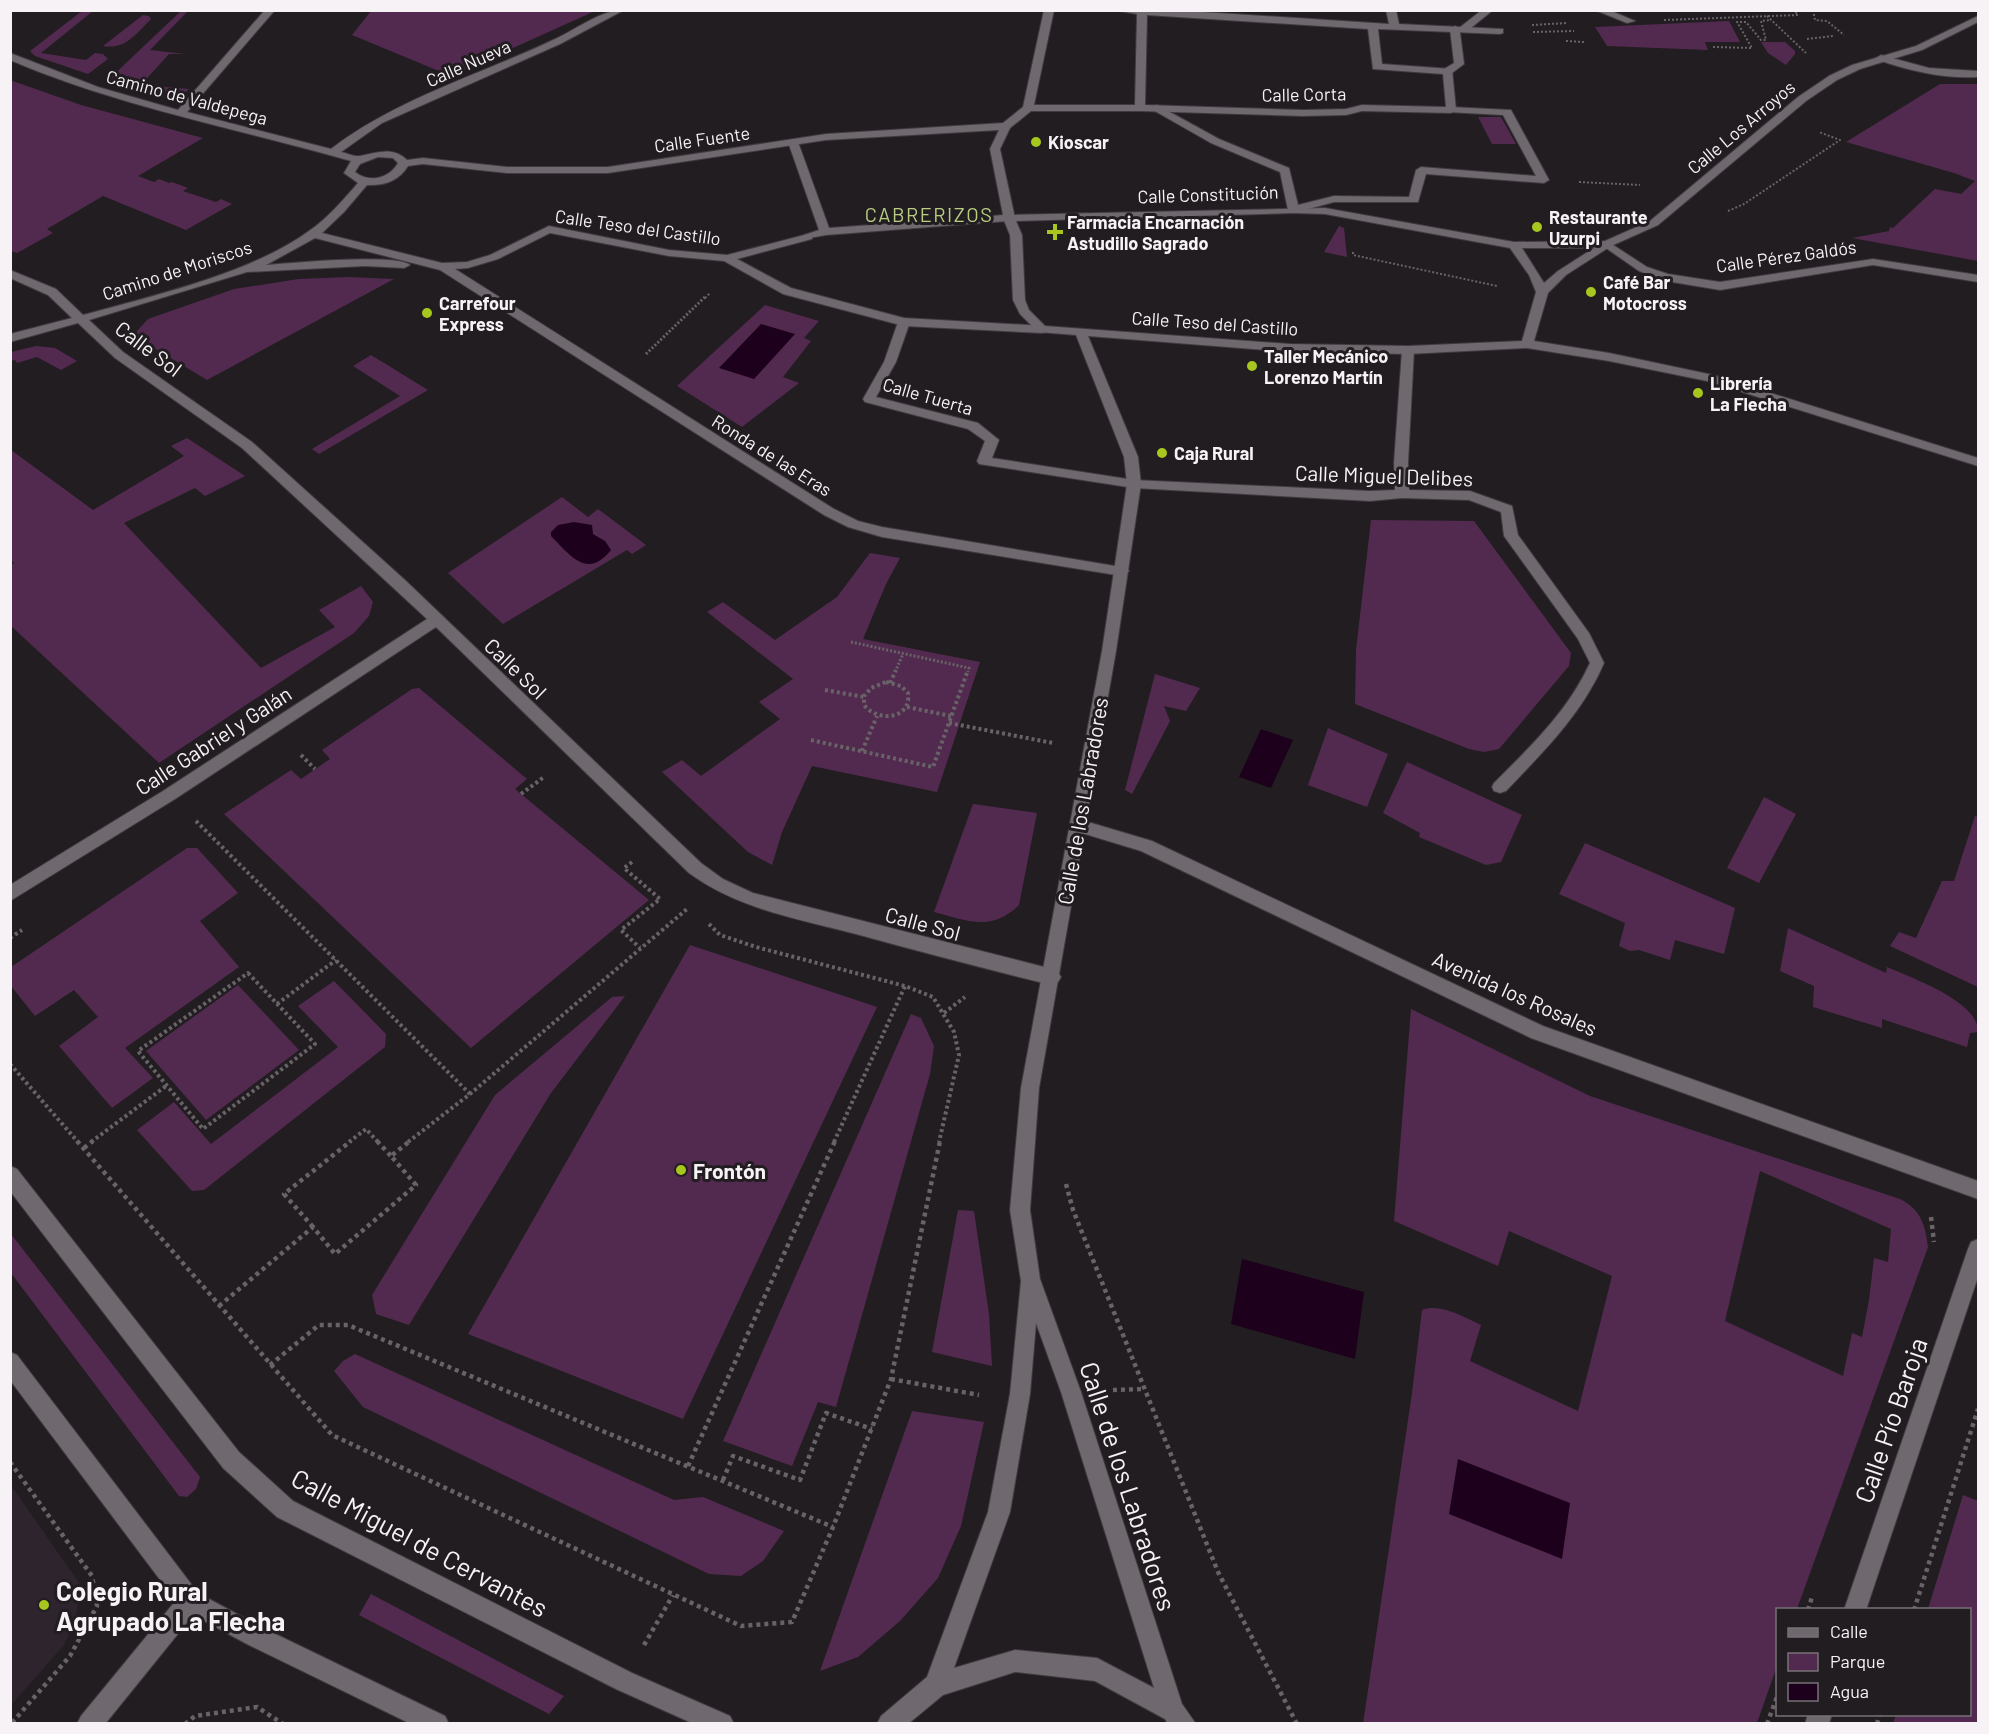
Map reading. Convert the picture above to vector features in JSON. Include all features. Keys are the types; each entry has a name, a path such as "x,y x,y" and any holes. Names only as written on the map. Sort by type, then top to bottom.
{"street":[{"path":"180,114 271,10"},
{"name":"Calle Nueva","path":"334,152 378,121 557,42 621,10"},
{"path":"1042,329 1024,311 1019,300 1016,236 1009,218 995,149 1006,126 1028,108 1050,10"},
{"path":"1117,10 1373,26 1500,31"},
{"path":"1391,10 1395,27"},
{"path":"1459,30 1489,10"},
{"path":"1599,10 1630,21"},
{"path":"1140,108 1142,12"},
{"name":"Calle Los Arroyos","path":"1542,292 1562,273 1607,244 1654,223 1802,99 1833,78 1881,58 1919,48 1978,19"},
{"path":"1373,26 1377,67 1448,71 1459,64 1459,30"},
{"name":"Camino de Valdepega","path":"10,56 63,79 111,95 358,160"},
{"path":"1881,58 1910,68 1943,74 1978,74"},
{"path":"1448,71 1451,110"},
{"name":"Calle Corta","path":"1028,108 1157,108 1304,113 1346,112 1362,108 1507,112 1544,180"},
{"name":"Calle Corta","path":"1157,108 1215,141 1285,170 1294,210"},
{"name":"Calle Fuente","path":"404,163 423,161 507,170 608,170 826,137 1006,126"},
{"path":"793,142 825,232"},
{"path":"377,154 396,155 404,163 401,171 378,182 354,179 349,173 351,166 358,160 377,154"},
{"path":"1294,210 1334,200 1414,200 1421,170 1544,180"},
{"name":"Camino de Moriscos","path":"10,338 248,269 313,234 342,208 364,182"},
{"name":"Calle Constitución","path":"808,237 825,232 1009,218 1294,210 1325,211 1514,245 1607,244"},
{"name":"Calle Teso del Castillo","path":"443,267 468,265 494,257 549,229 669,253 727,258 808,237"},
{"path":"313,234 313,251 323,265"},
{"name":"Ronda de las Eras","path":"313,234 443,267 829,512 853,524 882,532 1122,571"},
{"name":"Calle Pérez Galdós","path":"1607,244 1643,269 1666,278 1719,286 1873,262 1978,279"},
{"path":"1514,245 1535,274 1542,292 1527,344"},
{"name":"Calle Teso del Castillo","path":"727,258 787,291 904,322 1080,331 1290,348 1408,350 1527,344 1610,357 1709,378 1978,462"},
{"name":"Ronda de las Eras","path":"248,269 365,263 443,267"},
{"name":"Calle Sol","path":"10,273 52,292 118,355 247,445 321,511 695,868 717,884 749,899 983,961 1052,976"},
{"name":"Calle Tuerta","path":"904,322 890,362 869,399 973,426 992,440 984,460 1134,484"},
{"name":"Calle de los Labradores","path":"1080,331 1131,457 1134,484 1122,571 1052,976 1030,1088 1020,1210 1030,1280 1071,1392 1178,1717"},
{"path":"1402,494 1401,463 1408,350"},
{"name":"Calle Miguel Delibes","path":"1134,484 1370,496 1402,494 1470,496 1506,509 1510,536 1584,637 1597,663 1588,684 1559,726 1500,787"},
{"name":"Calle Gabriel y Galán","path":"10,894 169,795 436,620"},
{"name":"Avenida los Rosales","path":"1078,825 1146,846 1538,1032 1978,1191"},
{"name":"Calle Miguel de Cervantes","path":"10,1175 231,1460 285,1509 624,1681 722,1724"},
{"name":"Calle Pío Baroja","path":"1857,1608 1978,1249"},
{"name":"Calle de los Labradores","path":"936,1685 999,1512 1020,1394 1030,1280"},
{"path":"10,1362 190,1601 255,1636 437,1724"},
{"path":"89,1724 190,1601"},
{"path":"889,1724 936,1685 1016,1661 1097,1670 1178,1717"}],"path":[{"path":"1556,24 1798,15 1794,10"},
{"path":"1807,39 1844,35 1827,21 1815,20 1814,10"},
{"path":"1767,16 1809,57"},
{"path":"1713,47 1752,48 1737,22 1746,22 1761,40 1766,40 1761,21 1772,20"},
{"path":"1500,31 1582,30"},
{"path":"1566,41 1590,43"},
{"path":"1725,212 1744,204 1840,140 1810,129"},
{"path":"1544,180 1695,189"},
{"path":"1353,246 1353,255 1501,287"},
{"path":"644,357 740,265"},
{"path":"811,740 933,767 969,668 851,642"},
{"path":"890,683 903,654"},
{"path":"890,683 903,686 908,692 910,699 907,707 900,714 890,717 878,716 867,710 863,704 870,687 890,683"},
{"path":"825,690 864,698"},
{"path":"907,707 951,716"},
{"path":"862,751 878,716"},
{"path":"949,723 1050,742"},
{"path":"521,794 533,785"},
{"path":"192,816 470,1094"},
{"path":"638,857 624,868 660,899 621,930 640,948"},
{"path":"391,1156 470,1094 680,914"},
{"path":"10,1064 332,1435 741,1626 792,1622 833,1527 891,1379 923,1215 959,1055 954,1032 933,996 905,986 720,935 706,920"},
{"path":"277,1004 336,960"},
{"path":"248,973 315,1044 203,1129 166,1086 138,1051 248,973"},
{"path":"688,1466 905,986"},
{"path":"84,1148 166,1086"},
{"path":"366,1129 391,1156 416,1185 335,1254 284,1194 366,1129"},
{"path":"1065,1181 1073,1210 1218,1572 1297,1724"},
{"path":"1924,1208 1930,1214 1935,1252"},
{"path":"219,1306 313,1227"},
{"path":"270,1365 319,1325 348,1325 833,1527"},
{"path":"1915,1608 1978,1409"},
{"path":"723,1480 733,1456 800,1480 826,1413 872,1429"},
{"path":"10,1462 92,1576 97,1606 70,1656 11,1724"},
{"path":"1809,1608 1816,1587"},
{"path":"1767,1724 1776,1699"},
{"path":"184,1724 195,1716 257,1707 283,1724"}],"shaded area":[{"name":"Colegio Rural Agrupado La Flecha","path":"10,1484 82,1587 74,1623 64,1645 11,1705"}],"green space":[{"path":"82,11 93,11 41,53 86,60 95,53 103,54 108,59 88,74 35,56 30,51"},
{"path":"181,11 188,11 150,50 185,54 169,54 141,85 189,89 177,100 107,81"},
{"path":"371,11 595,11 451,76 352,35"},
{"path":"143,15 151,19 130,40 118,46 103,46"},
{"path":"1729,21 1740,42 1705,42 1708,50 1607,46 1595,27"},
{"path":"1761,42 1785,42 1795,51 1795,54 1786,65 1768,53"},
{"path":"10,80 81,105 203,138 138,176 154,182 159,179 172,182 188,188 183,191 216,202 221,199 232,204 186,230 103,196 47,229 53,233 17,253 11,251"},
{"path":"1940,84 1978,84 1978,261 1852,238 1889,231 1890,227 1893,228 1935,189 1961,194 1975,181 1846,142"},
{"path":"1478,117 1501,117 1516,144 1492,144"},
{"path":"1339,226 1344,228 1347,257 1324,252"},
{"path":"349,277 394,279 207,380 136,337 137,331 148,319 234,289 299,279"},
{"path":"765,305 819,321 804,338 811,341 783,377 799,383 742,427 677,386"},
{"path":"36,346 55,348 77,361 61,370 37,357 17,363 15,360 11,361 11,352"},
{"path":"371,355 428,390 319,454 312,449 400,396 353,366"},
{"path":"187,438 245,476 205,496 195,488 124,523 261,668 335,627 319,610 361,586 373,602 369,616 354,633 159,763 11,626 11,565 14,563 10,559 11,450 93,510 184,456 171,446"},
{"path":"562,497 588,517 598,509 646,545 632,554 627,550 503,624 448,573"},
{"path":"1371,520 1474,521 1571,653 1569,666 1499,749 1484,752 1469,749 1355,704 1356,650"},
{"path":"870,553 900,558 886,584 863,639 980,662 937,792 812,766 782,832 772,865 748,852 662,772 682,760 701,776 780,719 759,702 793,679 707,612 723,602 775,640 837,597"},
{"path":"1155,674 1200,688 1186,711 1164,706 1170,721 1132,794 1125,790"},
{"path":"419,688 527,779 515,789 649,900 471,1048 224,814 291,770 301,779 330,759 322,750 412,689"},
{"path":"1328,728 1388,754 1367,807 1308,785"},
{"path":"1407,762 1522,815 1501,862 1486,865 1419,837 1420,833 1383,813"},
{"path":"1764,797 1796,814 1759,883 1727,868"},
{"path":"973,804 1037,813 1019,905 999,919 979,922 934,912"},
{"path":"1975,816 1978,817 1978,987 1890,946 1899,932 1916,938 1942,881 1954,881"},
{"path":"1585,843 1735,908 1724,954 1675,940 1670,960 1639,950 1630,951 1619,946 1625,923 1559,894"},
{"path":"187,848 197,848 238,893 200,921 239,967 125,1048 153,1078 112,1108 59,1046 98,1017 74,990 35,1016 11,986 11,967"},
{"path":"1788,928 1886,973 1887,967 1942,992 1968,1010 1975,1021 1978,1032 1970,1033 1967,1047 1882,1019 1882,1028 1813,1007 1814,986 1780,971"},
{"name":"Frontón","path":"690,945 877,1007 683,1419 468,1334"},
{"path":"334,981 386,1034 385,1047 204,1190 192,1191 137,1130 174,1102 211,1144 338,1047 298,1006"},
{"path":"238,985 299,1050 206,1120 146,1051"},
{"path":"625,996 551,1093 409,1325 376,1314 372,1295 495,1095 612,997"},
{"path":"1411,1009 1590,1096 1900,1199 1913,1208 1921,1218 1928,1247 1797,1608 1776,1608 1776,1669 1757,1723 1363,1724 1412,1393 1422,1310 1437,1308 1481,1325 1470,1361 1578,1411 1612,1276 1509,1231 1498,1266 1394,1221","holes":["1760,1171 1891,1229 1888,1262 1874,1258 1862,1337 1852,1333 1843,1376 1725,1321"]},
{"path":"911,1014 921,1018 934,1046 930,1074 836,1407 818,1402 792,1466 723,1441"},
{"path":"958,1210 974,1211 989,1314 992,1366 932,1352"},
{"path":"11,1234 200,1477 196,1489 187,1497 179,1496 11,1273"},
{"path":"355,1354 674,1500 703,1497 784,1531 763,1561 741,1576 709,1574 363,1407 334,1371 343,1361"},
{"path":"912,1411 984,1422 961,1526 938,1578 900,1621 858,1657 820,1671"},
{"path":"1963,1495 1978,1501 1978,1723 1893,1723 1896,1716 1971,1716 1971,1608 1928,1608"},
{"path":"371,1594 564,1696 549,1714 359,1615"}],"water":[{"path":"761,324 795,334 754,379 719,368"},
{"path":"574,522 592,525 593,534 605,541 611,550 602,559 586,564 579,561 551,536 551,532 558,525"},
{"path":"1261,729 1293,740 1271,788 1239,777"},
{"path":"1242,1259 1364,1292 1355,1359 1231,1324"},
{"path":"1458,1459 1570,1503 1562,1559 1449,1514"}],"place":[{"name":"Kioscar","path":"1036,142"},
{"name":"Restaurante Uzurpi","path":"1537,227"},
{"name":"Farmacia Encarnación Astudillo Sagrado","path":"1055,232"},
{"name":"Café Bar Motocross","path":"1591,292"},
{"name":"Carrefour Express","path":"427,313"},
{"name":"Taller Mecánico Lorenzo Martín","path":"1252,366"},
{"name":"Librería La Flecha","path":"1698,393"},
{"name":"Caja Rural","path":"1162,453"},
{"name":"Frontón","path":"681,1170"},
{"name":"Colegio Rural Agrupado La Flecha","path":"44,1605"}],"district":[{"name":"CABRERIZOS","path":"929,214"}]}
